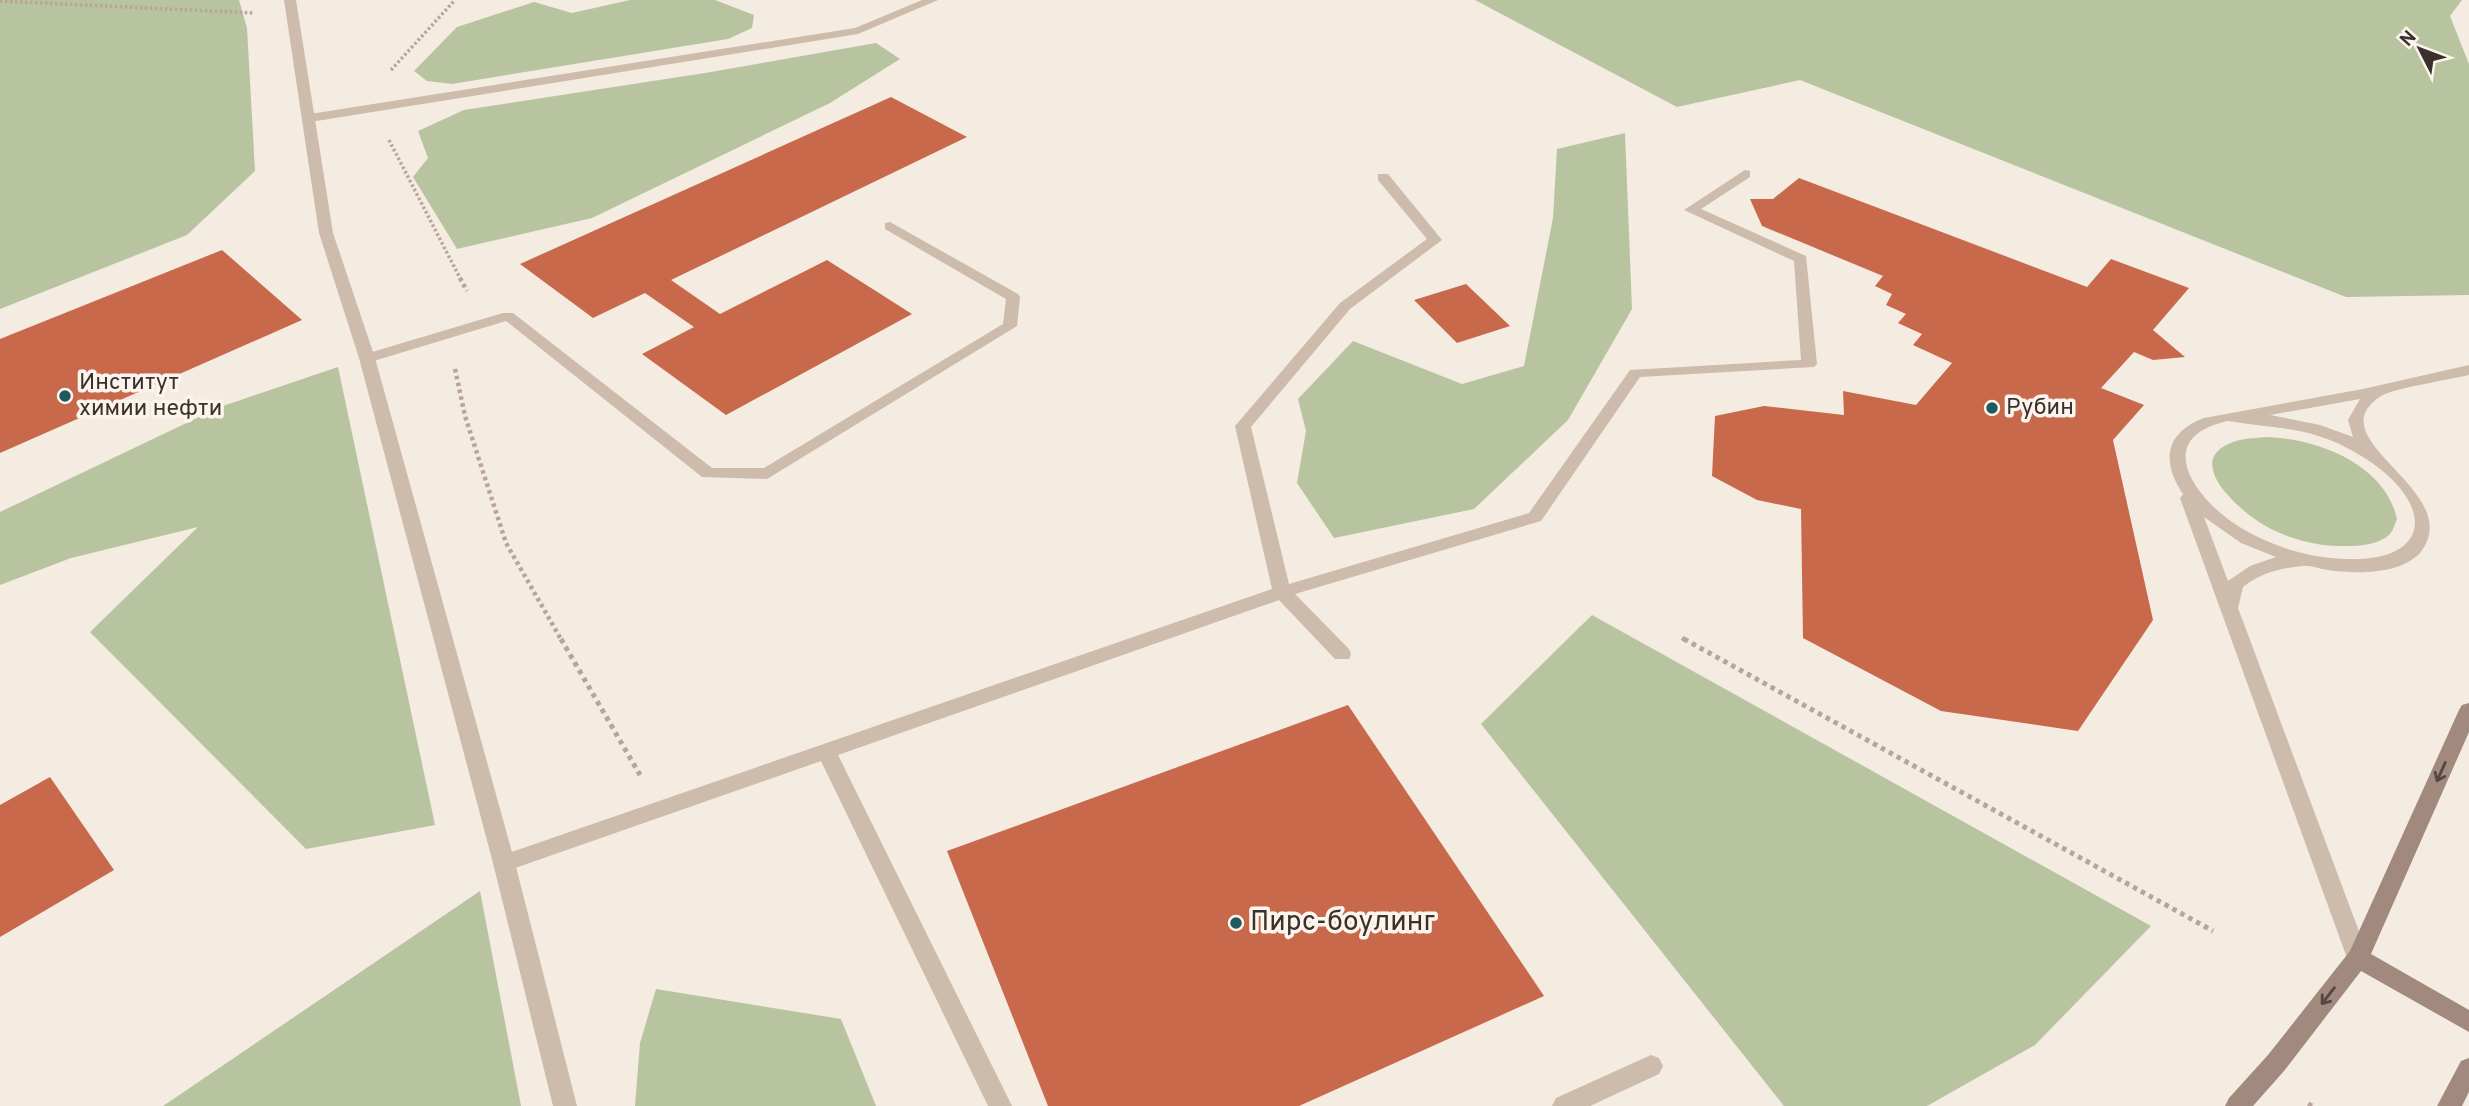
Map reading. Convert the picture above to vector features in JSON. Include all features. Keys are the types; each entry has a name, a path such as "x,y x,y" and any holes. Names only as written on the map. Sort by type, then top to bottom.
{"main road":[{"path":"2237,1106 2276,1063 2358,958 2469,710"},
{"path":"2358,958 2469,1022"},
{"path":"2449,1106 2469,1069"}],"street":[{"path":"310,118 858,31 932,0"},
{"path":"292,8 326,233 367,358 504,863 565,1106"},
{"path":"504,863 1282,592 1535,517 1634,373 1808,363 1801,259 1691,210 1745,174"},
{"path":"1342,654 1282,592 1243,426 1345,306 1435,240 1383,177"},
{"path":"367,358 508,316 708,474 767,474 1010,326 1013,297 890,226"},
{"path":"2358,958 2175,460 2182,439 2201,424 2375,393 2469,370"},
{"path":"2230,607 2235,584 2253,570 2274,562 2311,561 2354,566 2390,562 2414,550 2426,530 2422,506 2405,482 2359,438 2356,422 2361,405 2375,393"},
{"path":"2231,417 2266,417 2304,425 2343,439 2377,458"},
{"path":"2183,484 2203,508 2233,530 2271,549 2311,561"},
{"path":"826,751 1000,1106"},
{"path":"1564,1106 1651,1066"}],"path":[{"path":"455,0 366,97 476,307 452,355 465,416 506,543 659,809"},
{"path":"0,1 292,8"},
{"path":"1682,638 2213,931"}],"green space":[{"path":"0,0 239,0 247,28 255,171 187,235 0,309"},
{"path":"630,0 715,0 754,15 752,28 728,39 452,84 427,81 414,71 457,27 534,2 572,13"},
{"path":"1475,0 2462,0 2450,16 2469,64 2469,295 2346,297 1800,80 1677,107"},
{"path":"876,43 900,59 830,103 592,218 457,249 413,177 428,158 418,131 464,110 705,73"},
{"path":"1625,133 1632,309 1568,420 1474,509 1334,538 1297,483 1306,431 1298,399 1353,341 1462,384 1524,366 1553,218 1557,149"},
{"path":"338,367 435,825 306,849 90,632 198,527 71,558 0,585 0,512 220,407"},
{"path":"2267,437 2327,449 2364,469 2379,483 2390,500 2397,519 2390,534 2365,545 2319,544 2280,533 2245,512 2220,486 2213,472 2213,459 2221,448 2240,440"},
{"path":"1592,615 2151,926 2035,1045 1927,1106 1784,1106 1481,724"},
{"path":"480,891 521,1106 163,1106"},
{"path":"656,989 841,1019 876,1106 635,1106 640,1043"}],"building":[{"path":"891,97 967,137 671,280 720,314 827,260 912,314 726,415 642,354 694,327 645,293 593,318 520,264"},
{"name":"Рубин","path":"1799,178 2087,287 2111,259 2189,288 2153,330 2185,357 2153,360 2134,352 2101,388 2144,405 2113,440 2153,620 2078,731 1941,711 1803,638 1801,509 1757,500 1712,476 1715,416 1764,406 1844,415 1843,391 1916,405 1952,363 1913,345 1922,334 1898,323 1906,314 1886,305 1892,294 1875,286 1883,276 1762,226 1750,199 1773,199"},
{"name":"Институт химии нефти","path":"222,250 302,320 0,453 0,339"},
{"path":"1466,284 1510,326 1457,343 1414,300"},
{"name":"Пирс-боулинг","path":"1348,705 1544,996 1299,1106 1048,1106 947,851"},
{"path":"50,777 114,870 0,937 0,805"}],"place":[{"name":"Институт химии нефти","path":"65,396"},
{"name":"Рубин","path":"1992,408"},
{"name":"Пирс-боулинг","path":"1236,923"}]}
